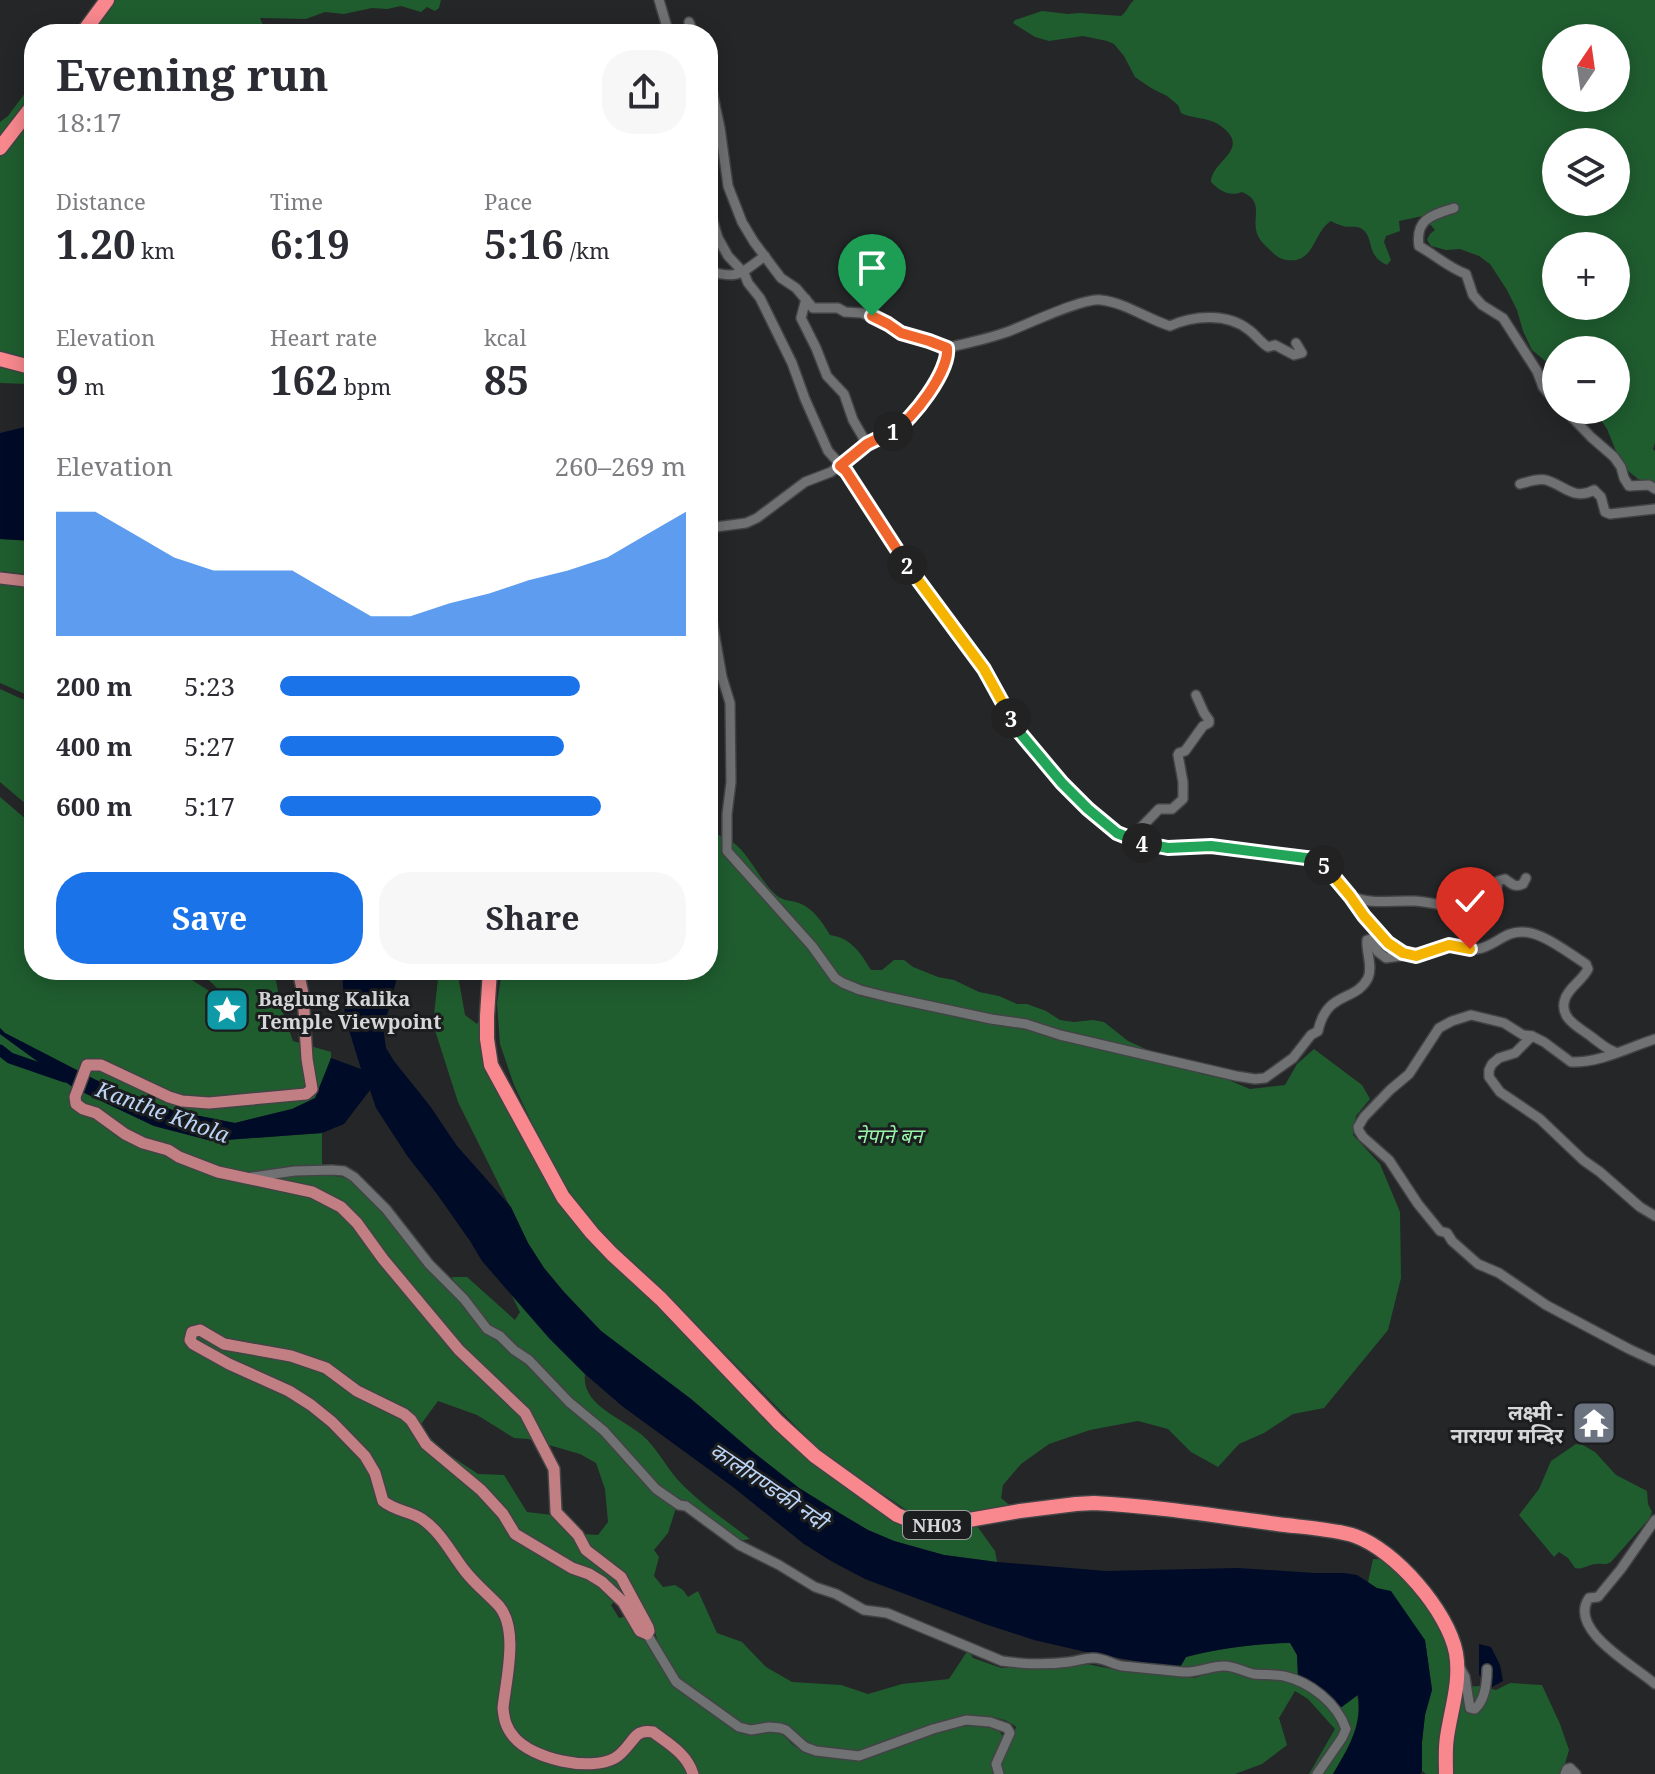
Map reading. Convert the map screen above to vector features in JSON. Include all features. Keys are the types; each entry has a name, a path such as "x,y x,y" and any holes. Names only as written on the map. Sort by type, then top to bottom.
{"highway":[{"path":"89,24 107,0"},
{"path":"0,148 24,117"},
{"path":"0,359 24,365"},
{"name":"NH03","path":"489,980 487,1039 491,1065 563,1197 592,1233 815,1456 897,1515 911,1522 935,1526 1020,1511 1094,1503 1235,1518 1353,1535 1366,1541 1399,1563 1440,1614 1450,1634 1456,1653 1458,1685 1446,1740 1446,1774"}],"main road":[{"path":"0,578 24,581"},
{"path":"300,980 312,1089 306,1094 209,1103 182,1101 93,1063 87,1065 75,1097 76,1104 96,1113 134,1139 168,1150 179,1157 218,1172 312,1192 341,1207 459,1350 525,1413 554,1469 556,1512 578,1535 586,1550 621,1577 649,1631 647,1634 640,1631 623,1602 602,1582 515,1534 503,1514 481,1490 426,1444 404,1414 357,1391 317,1364 224,1344 200,1330 192,1332 190,1340 229,1364 289,1391 332,1422 372,1466 383,1501 395,1509 417,1516 433,1528 465,1571 498,1605 505,1614 510,1635 504,1719 519,1743 555,1760 593,1763 617,1757 640,1732 648,1731 685,1757 693,1774"}],"street":[{"path":"659,0 666,24"},
{"path":"718,119 728,186 742,222 781,278 796,288 813,308 838,308 845,312 862,313 901,333 947,348 1007,332 1097,299 1117,303 1170,326 1200,317 1237,322 1250,330 1261,343 1268,347 1275,345 1294,355 1302,353 1296,343"},
{"path":"1454,208 1432,215 1424,222 1418,231 1419,246 1466,274 1473,295 1482,305 1503,318 1537,371 1542,384"},
{"path":"718,238 760,298 828,451 846,471 892,545 984,669 1015,727 1062,783 1117,833 1145,844 1168,848 1211,846 1314,859 1323,865 1388,943 1407,955"},
{"path":"718,273 744,273 765,256"},
{"path":"806,299 801,318 827,376 844,394 853,420 867,444"},
{"path":"718,527 746,523 757,518 805,482 831,472 867,444 898,428 912,415 941,373 947,359 947,348"},
{"path":"1578,424 1614,457 1629,486 1649,485 1655,489"},
{"path":"1520,484 1545,480 1570,493 1594,490 1601,497 1605,512 1610,514 1655,509"},
{"path":"718,654 730,703 731,782 727,851 812,946 835,978 843,983 888,997 1026,1024 1060,1035 1255,1079 1265,1078 1293,1058 1311,1035 1318,1031 1327,1009 1364,983 1369,974 1367,940 1371,939 1378,952 1386,958 1416,956 1449,945 1478,949 1518,931 1545,937 1586,964 1588,969 1584,978 1569,992 1564,1008 1573,1024 1615,1052"},
{"path":"1130,839 1159,809 1172,809 1183,799 1178,755 1209,723 1196,695"},
{"path":"1350,896 1371,902 1415,901 1476,908 1495,900 1498,881 1505,879 1511,885 1520,886 1526,878"},
{"path":"1655,1039 1601,1060 1571,1062 1532,1036 1523,1035 1504,1023 1471,1015 1439,1028 1409,1074 1364,1117 1358,1127 1389,1160 1440,1231 1447,1233 1478,1264 1499,1273 1546,1305 1655,1361"},
{"path":"1532,1036 1515,1053 1492,1064 1489,1077 1500,1092 1540,1119 1583,1160 1655,1216"},
{"path":"245,1178 308,1170 344,1171 354,1177 386,1209 429,1264 464,1299 487,1329 529,1360 569,1402 604,1431 656,1489 679,1505 686,1506 739,1545 864,1610 887,1613 1002,1661 1055,1663 1094,1658 1148,1670 1184,1672 1227,1666 1251,1674 1283,1676 1301,1681 1332,1704 1346,1729 1317,1774"},
{"path":"1655,1520 1621,1569 1598,1597 1589,1598 1584,1608 1589,1627 1605,1646 1655,1684"},
{"path":"647,1634 676,1682 739,1727 751,1730 780,1728 805,1747 816,1751 859,1756 955,1722 974,1719 1007,1728 1010,1733 996,1764 999,1774"},
{"path":"1456,1653 1465,1677 1470,1708 1475,1709 1481,1704 1487,1669"},
{"path":"1565,1774 1570,1768 1576,1774"}],"green space":[{"path":"115,0 441,0 435,11 427,7 421,12 401,6 372,8 344,14 325,12 306,19 260,18 262,24 96,24"},
{"path":"1134,0 1655,0 1655,483 1638,479 1626,469 1604,424 1630,424 1630,336 1542,336 1542,358 1532,350 1517,310 1490,264 1460,249 1446,250 1431,246 1427,240 1435,230 1423,216 1399,221 1400,231 1386,236 1384,242 1391,260 1387,265 1373,252 1362,229 1331,221 1303,257 1287,260 1278,257 1258,236 1254,201 1242,192 1225,192 1211,182 1217,167 1232,148 1233,141 1218,124 1181,113 1178,105 1167,96 1135,77 1114,44 1083,36 1049,41 1035,37 1013,23 1042,11 1121,16"},
{"path":"24,94 24,361 0,354 0,122"},
{"path":"0,362 24,368 24,384 0,383"},
{"path":"0,539 24,540 24,574 0,571"},
{"path":"0,581 24,585 24,694 0,683"},
{"path":"0,689 24,699 24,802 0,782"},
{"path":"0,797 24,817 24,980 192,980 211,992 226,1017 225,1026 243,1022 238,1015 234,1016 209,980 276,980 293,1041 331,1052 331,1058 316,1098 292,1109 235,1123 175,1111 96,1080 0,1028"},
{"name":"नेपाने बन","path":"718,835 739,847 776,895 809,909 830,935 844,939 854,947 871,970 882,970 894,960 904,960 938,977 1017,1004 1027,1004 1060,1020 1104,1022 1128,1041 1201,1074 1226,1079 1250,1089 1285,1085 1297,1064 1314,1049 1362,1085 1370,1099 1356,1116 1353,1135 1380,1164 1400,1212 1401,1278 1388,1330 1324,1408 1293,1414 1264,1433 1239,1444 1218,1467 1191,1452 1168,1429 1138,1421 1090,1430 1049,1444 1021,1464 1003,1485 1001,1498 1013,1508 934,1516 908,1511 822,1453 581,1209 558,1174 514,1085 500,1044 497,1003 500,980 718,980"},
{"path":"438,980 459,980 465,1015 477,1024 484,1014 503,1100 520,1136 587,1238 884,1513 946,1530 977,1526 995,1551 997,1562 944,1555 868,1530 799,1488 691,1399 601,1331 544,1268 528,1243 458,1102 433,1024"},
{"path":"0,1034 74,1088 154,1126 212,1141 322,1133 322,1166 328,1175 353,1179 494,1338 531,1365 676,1508 668,1533 654,1550 659,1557 654,1576 663,1587 675,1585 688,1597 698,1591 717,1633 742,1642 766,1667 792,1682 841,1685 868,1694 902,1684 949,1679 968,1650 973,1658 1001,1668 1087,1664 1131,1673 1167,1672 1195,1678 1215,1671 1236,1672 1250,1678 1294,1682 1325,1702 1339,1721 1341,1731 1312,1774 1309,1774 1335,1729 1308,1699 1295,1691 1279,1718 1287,1745 1262,1764 1235,1774 1004,1774 1001,1762 1016,1727 989,1717 937,1724 861,1752 825,1750 808,1745 779,1723 750,1725 737,1721 684,1684 660,1648 653,1626 635,1613 618,1591 600,1577 595,1583 616,1600 611,1605 619,1618 628,1616 638,1637 644,1637 674,1685 741,1732 777,1732 801,1750 857,1759 941,1730 984,1727 999,1730 1004,1739 993,1760 994,1774 0,1774","holes":["438,1401 477,1415 514,1438 580,1454 596,1463 605,1489 608,1522 598,1535 583,1534 569,1517 527,1512 504,1475 478,1474 445,1452 419,1427"]},
{"path":"452,1277 467,1277 515,1320 520,1312 511,1294 585,1374 585,1385 596,1402 642,1435 685,1487 750,1539 739,1541 674,1500 494,1330 456,1287"},
{"path":"1576,1444 1595,1452 1616,1475 1647,1491 1652,1512 1611,1562 1583,1568 1575,1568 1559,1552 1554,1557 1519,1515 1539,1489 1551,1461"},
{"path":"1373,1559 1390,1560 1427,1605 1450,1649 1453,1677 1439,1737 1441,1774 1422,1771 1425,1715 1432,1689 1425,1640 1368,1582"},
{"path":"1290,1642 1297,1655 1298,1676 1251,1672 1230,1663 1192,1670 1179,1669 1186,1657 1238,1647"},
{"path":"1510,1683 1542,1685 1569,1750 1562,1774 1453,1774 1453,1742 1464,1687 1480,1686 1496,1690"},
{"path":"1357,1694 1358,1716 1349,1745 1333,1774 1320,1774 1348,1731 1339,1709"}],"water":[{"path":"24,427 24,540 0,539 0,433"},
{"name":"कालीगण्डकी नदी","path":"343,980 396,980 386,1019 386,1048 457,1146 511,1207 528,1243 564,1292 601,1331 691,1399 753,1452 799,1488 868,1530 944,1555 997,1562 1106,1571 1238,1568 1344,1573 1357,1575 1377,1588 1391,1591 1425,1640 1432,1690 1425,1715 1420,1774 1333,1774 1356,1727 1358,1695 1339,1709 1326,1693 1298,1676 1297,1655 1290,1643 1238,1647 1186,1657 1179,1669 1086,1652 985,1624 865,1579 804,1544 733,1487 622,1406 549,1338 482,1261 408,1157 376,1108 370,1090 344,1124 322,1133 212,1141 154,1126 74,1088 0,1034 0,1028 96,1080 175,1111 235,1123 292,1109 315,1098 331,1058 361,1069 345,1017"},
{"path":"1479,1644 1491,1647 1500,1665 1503,1681 1492,1687 1479,1675"}],"waterway":[{"name":"Kanthe Khola","path":"0,1050 10,1058 65,1077"}],"place":[{"name":"Baglung Kalika Temple Viewpoint","path":"227,1010"},
{"name":"लक्ष्मी - नारायण मन्दिर","path":"1594,1423"}],"route":[{"path":"872,316 901,333 947,348 947,359 912,415 898,428 867,444 840,466 892,545 984,669 1015,727 1062,783 1117,833 1145,844 1168,848 1211,846 1314,859 1323,865 1388,943 1407,955 1416,956 1449,945 1470,949"}]}
